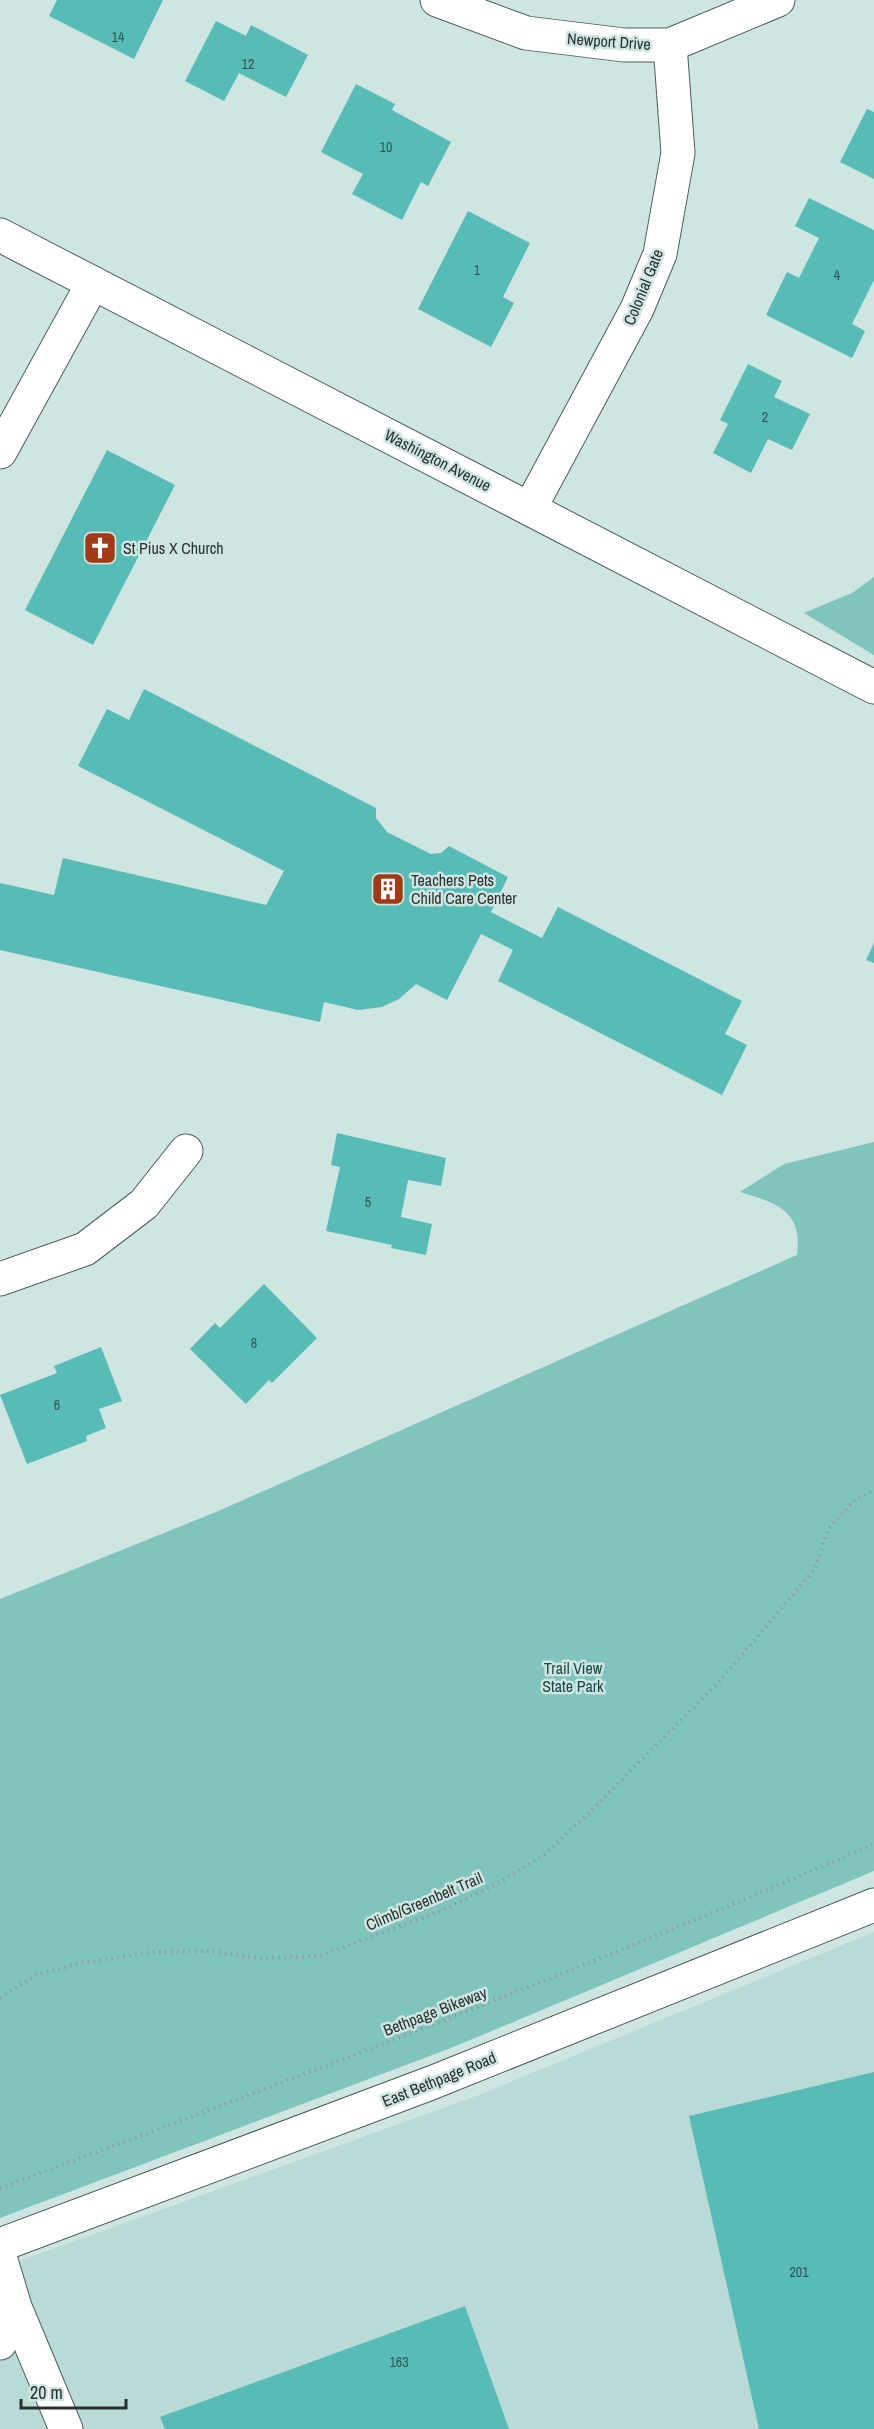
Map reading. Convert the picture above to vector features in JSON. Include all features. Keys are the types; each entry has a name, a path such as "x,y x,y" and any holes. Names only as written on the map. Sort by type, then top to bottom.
{"street":[{"name":"Newport Drive","path":"437,0 526,33 624,45 670,45 778,0"},
{"name":"Colonial Gate","path":"530,508 637,309 660,254 678,153 670,45"},
{"name":"Washington Avenue","path":"0,235 874,687"},
{"path":"0,452 93,283"},
{"path":"0,1279 85,1249 144,1204 186,1151"},
{"name":"East Bethpage Road","path":"0,2245 431,2083 874,1905"},
{"path":"0,2257 15,2307 66,2429"},
{"path":"0,2343 15,2307"}],"path":[{"name":"Climb/Greenbelt Trail","path":"0,1998 36,1975 82,1963 153,1952 208,1951 262,1958 319,1956 441,1911 500,1882 554,1846 718,1683 814,1570 829,1527 855,1500 874,1490"},
{"name":"Bethpage Bikeway","path":"0,2188 349,2058 634,1947 874,1844"}],"shaded area":[{"path":"874,1932 874,2429 0,2429 0,2268 479,2095"}],"green space":[{"path":"874,577 874,655 804,613 852,593"},
{"name":"Trail View State Park","path":"874,1142 874,1871 451,2048 0,2218 0,1599 216,1512 797,1255 798,1240 791,1218 775,1205 740,1192 784,1164"}],"building":[{"path":"57,0 163,0 134,59 49,16"},
{"path":"216,21 246,36 251,25 308,55 286,97 239,73 224,101 185,81"},
{"path":"356,84 395,104 392,110 451,142 428,186 421,182 402,220 352,194 363,174 321,152"},
{"path":"867,109 874,112 874,179 840,162"},
{"path":"809,198 874,230 874,280 852,324 865,331 852,358 766,315 787,272 799,278 819,238 795,226"},
{"path":"468,211 530,243 503,297 514,303 491,347 418,309"},
{"path":"748,364 782,381 774,397 810,414 792,450 768,439 751,473 713,453 728,424 720,420"},
{"name":"St Pius X Church","path":"107,450 175,485 93,645 25,610"},
{"name":"Teachers Pets Child Care Center","path":"144,689 376,808 376,818 387,832 431,854 441,853 449,846 508,877 491,912 542,938 558,907 742,1001 725,1034 747,1045 722,1095 498,981 513,950 481,934 447,1000 416,984 399,999 382,1007 358,1010 324,1002 320,1022 0,950 0,883 54,895 63,858 266,905 284,871 78,766 107,709 129,720"},
{"path":"874,943 874,963 866,960"},
{"path":"337,1133 446,1158 441,1186 408,1180 401,1217 432,1224 426,1255 326,1231 340,1167 331,1165"},
{"path":"264,1284 317,1338 272,1383 269,1380 246,1404 190,1349 215,1323 220,1328"},
{"path":"101,1347 122,1401 99,1409 106,1428 86,1436 87,1441 27,1464 0,1395 57,1373 54,1366"},
{"path":"874,2072 874,2429 759,2429 689,2116"},
{"path":"465,2306 509,2429 165,2429 160,2417"}],"place":[{"name":"St Pius X Church","path":"100,548"},
{"name":"Teachers Pets Child Care Center","path":"388,889"}]}
